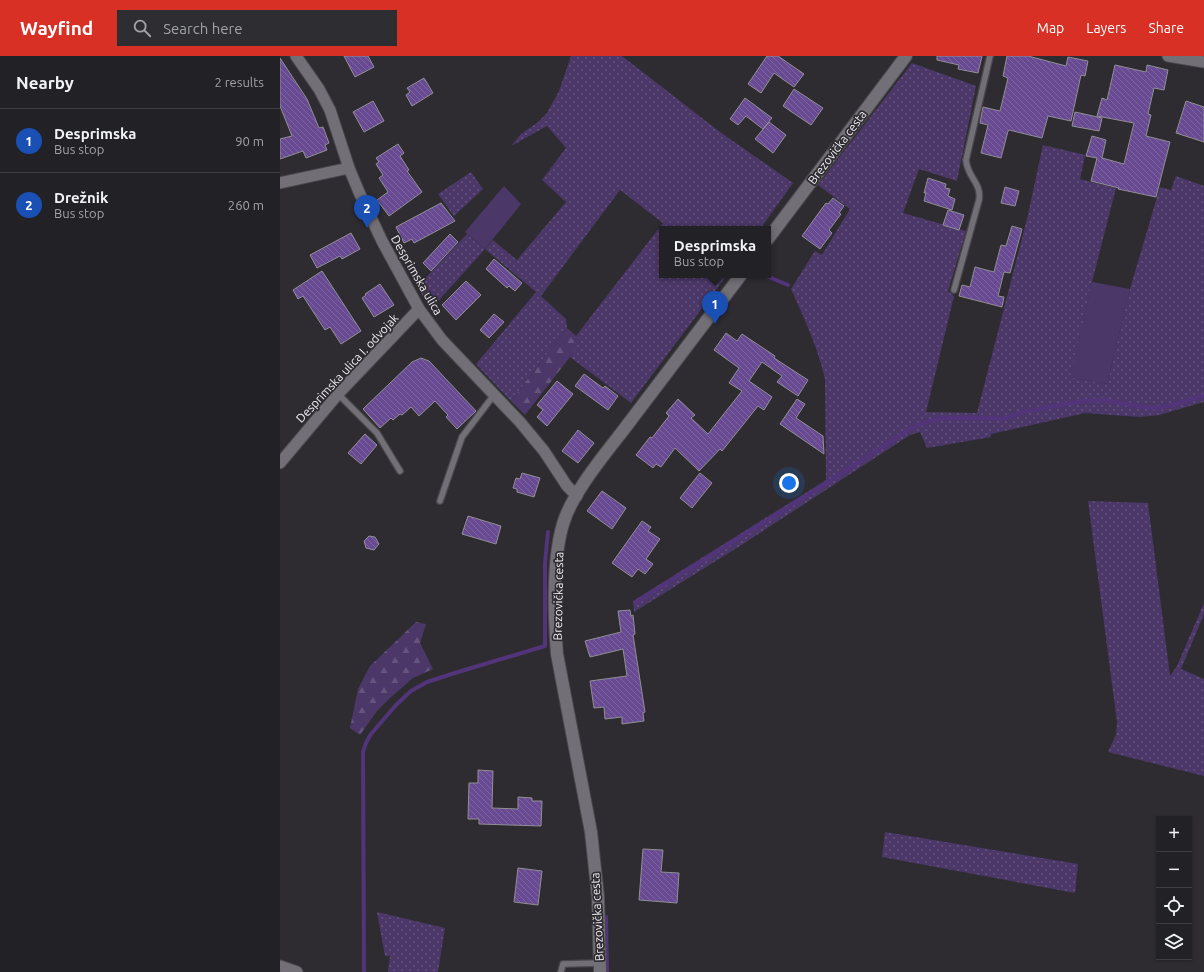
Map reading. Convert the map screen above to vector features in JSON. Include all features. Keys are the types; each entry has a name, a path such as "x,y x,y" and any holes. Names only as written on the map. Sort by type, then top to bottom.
{"main road":[{"name":"Brezovička cesta","path":"771,235 906,56"},
{"name":"Brezovička cesta","path":"600,968 598,897 591,832 557,654 556,585 559,540 566,514 592,472 738,278"}],"street":[{"name":"Desprimska ulica","path":"296,56 319,89 330,110 349,168 359,192 382,240 419,309 442,340 520,422 544,451 567,486 576,496"},
{"path":"1168,56 1204,62"},
{"path":"280,183 349,168"},
{"name":"Desprimska ulica I. odvojak","path":"280,463 338,394 419,309"},
{"path":"280,966 297,972"}],"lane":[{"path":"954,290 979,200 979,187 966,168 966,160 990,56"},
{"path":"338,394 377,433 400,471"},
{"path":"440,502 462,437 494,395"},
{"path":"561,972 562,964 600,968"}],"green space":[{"path":"571,56 622,56 720,132 793,183 762,226 661,226 663,223 620,190 541,296 566,319 567,328 511,401 476,364 536,292 485,249 493,240 517,260 566,202 542,180 566,148 547,126 511,146 521,134 537,123 547,113 559,91"},
{"path":"912,63 976,86 957,181 919,169 903,213 966,231 948,291 954,296 926,412 977,413 1027,219 1043,145 1085,155 1080,179 1116,188 1092,282 1071,377 1107,384 1130,289 1160,187 1171,190 1176,176 1204,186 1204,402 1159,415 1140,417 1085,413 991,434 991,437 927,448 920,432 910,435 743,544 634,612 633,601 826,480 825,379 815,345 791,289 815,251 822,255 850,209 818,185"},
{"path":"471,172 483,189 454,216 438,194"},
{"path":"504,186 521,204 485,249 465,232"},
{"path":"659,228 659,278 725,278 631,403 570,357 580,340 576,336"},
{"path":"467,234 485,249 431,309 417,287"},
{"path":"1092,282 1130,289 1107,384 1070,377"},
{"path":"567,328 581,340 570,357 525,415 511,401"},
{"path":"1088,501 1148,503 1170,676 1177,666 1204,603 1204,614 1181,669 1204,679 1204,776 1108,752 1116,735 1117,722"},
{"path":"416,622 426,624 420,643 433,669 413,678 390,698 377,711 360,735 350,728 358,689 370,666"},
{"path":"885,832 1078,864 1075,893 882,857"},
{"path":"377,912 445,928 438,972 388,972 390,956 385,956"}],"building":[{"path":"344,56 368,56 374,67 355,77"},
{"path":"767,56 778,56 804,74 794,87 774,73 761,93 748,84"},
{"path":"937,56 982,56 978,73 958,69 959,65 937,60"},
{"path":"1007,56 1028,56 1066,66 1068,57 1088,61 1085,76 1081,75 1071,121 1048,116 1042,138 1009,130 1001,158 981,153 988,125 980,123 983,107 1000,111 1008,78 1003,76"},
{"path":"280,58 307,99 319,128 323,127 329,143 325,145 327,150 306,158 303,151 280,159 280,139 292,136 280,106"},
{"path":"1115,65 1146,72 1147,65 1168,70 1164,90 1154,88 1148,114 1151,115 1146,136 1170,142 1156,197 1118,189 1119,188 1091,181 1097,158 1086,156 1092,136 1106,140 1102,158 1124,164 1134,123 1097,116 1102,98 1107,100"},
{"path":"424,78 433,93 412,106 406,95 410,92 407,88"},
{"path":"794,89 823,108 811,125 783,106"},
{"path":"745,98 772,118 763,129 746,116 738,125 730,119"},
{"path":"373,101 384,121 364,132 353,112"},
{"path":"1186,101 1204,107 1204,142 1176,133"},
{"path":"1075,112 1102,118 1099,131 1072,126"},
{"path":"769,122 786,135 773,153 755,139"},
{"path":"398,144 404,153 400,156 409,170 407,171 422,192 389,216 377,200 388,192 379,178 383,175 376,164 379,162 376,158"},
{"path":"928,178 946,184 945,188 950,189 948,196 955,199 952,210 924,201 926,193 924,193"},
{"path":"1005,187 1019,191 1015,206 1001,203"},
{"path":"833,198 844,206 839,213 841,214 829,230 832,233 820,249 802,236 826,203 828,204"},
{"path":"441,203 455,221 414,243 412,239 404,243 396,227"},
{"path":"948,210 964,215 959,230 943,225"},
{"path":"1012,226 1022,229 1010,273 1004,272 998,296 1004,297 1002,307 959,296 962,285 970,287 975,267 994,272 1001,245 1006,246"},
{"path":"351,233 360,249 342,259 340,256 317,268 310,255"},
{"path":"450,234 458,242 431,271 423,263"},
{"path":"494,259 522,283 515,291 509,286 507,288 486,269"},
{"path":"322,271 361,331 341,344 330,327 325,330 303,296 298,299 293,290"},
{"path":"466,281 481,295 456,320 442,305"},
{"path":"380,284 394,305 374,317 362,298 366,295 365,294"},
{"path":"494,314 504,322 489,338 480,330"},
{"path":"726,333 737,341 742,334 775,356 774,358 808,380 798,396 777,382 782,376 762,362 749,381 772,397 764,410 758,406 722,451 720,449 699,471 675,448 661,467 656,464 653,468 636,455 650,437 652,438 669,416 666,413 678,399 695,415 691,418 708,434 742,391 729,383 739,368 714,350"},
{"path":"421,358 429,361 476,411 457,429 446,417 448,415 435,401 419,416 411,407 402,415 400,414 393,420 391,418 380,428 363,409 412,362"},
{"path":"584,374 603,388 605,386 618,396 608,410 575,386"},
{"path":"557,381 573,394 547,426 537,417 543,410 537,405"},
{"path":"797,399 805,404 796,418 823,436 824,454 780,424"},
{"path":"578,430 594,443 578,463 562,451"},
{"path":"365,434 377,445 361,464 348,453"},
{"path":"522,473 540,478 534,497 517,492 517,489 513,488 516,478 520,479"},
{"path":"700,473 712,483 692,508 680,498"},
{"path":"602,491 626,508 612,529 587,511"},
{"path":"468,516 501,526 496,544 462,534"},
{"path":"642,521 651,527 648,531 660,539 646,559 653,564 645,574 638,569 632,577 612,563"},
{"path":"369,536 375,537 379,544 374,550 366,548 364,541"},
{"path":"630,610 631,616 633,615 635,634 633,635 645,712 643,713 644,721 622,724 622,717 605,719 604,707 594,708 590,681 627,676 623,649 590,657 585,641 621,632 618,611"},
{"path":"478,770 493,771 492,808 518,809 518,797 532,798 532,801 542,801 541,826 479,824 479,819 468,819 469,783 478,783"},
{"path":"643,849 663,850 661,872 679,873 677,903 639,900"},
{"path":"518,868 542,871 538,905 514,902"}],"waterway":[{"path":"771,278 788,285"},
{"path":"635,603 917,425 944,418 1002,419 1023,412 1082,401 1104,400 1143,407 1160,408 1204,396"},
{"path":"364,972 363,752 366,743 371,734 396,705 411,691 427,682 545,646 545,563 548,532"},
{"path":"606,917 607,972"}],"place":[{"name":"Drežnik","path":"367,228"},
{"name":"Desprimska","path":"715,324"}]}
